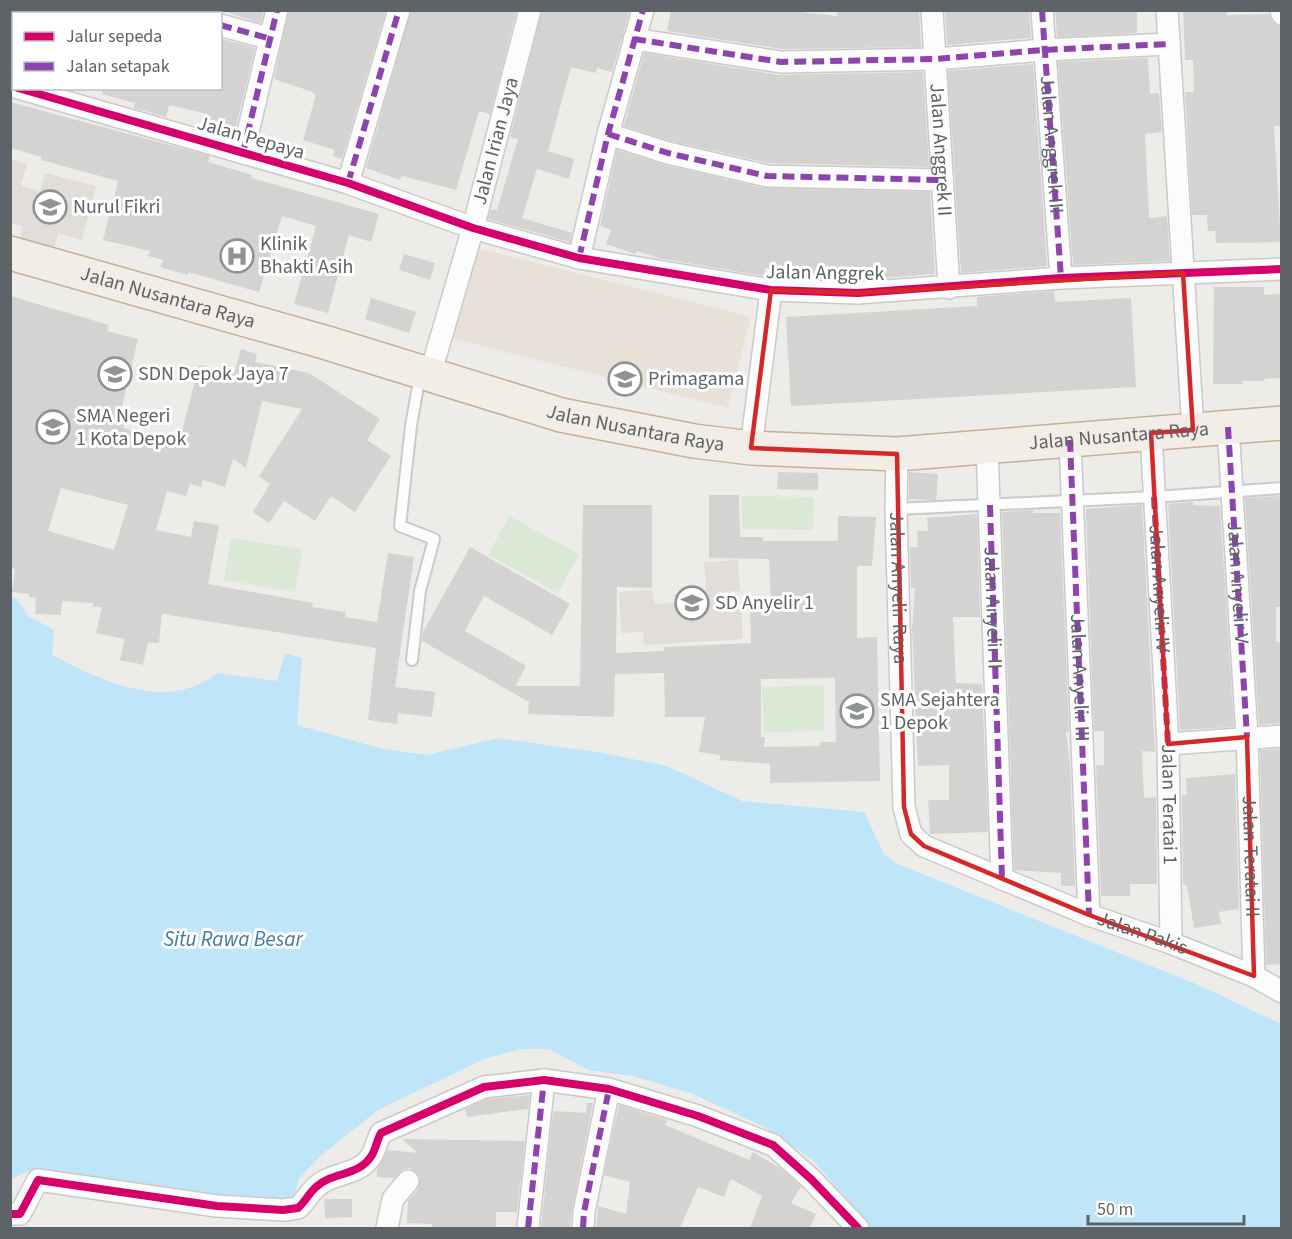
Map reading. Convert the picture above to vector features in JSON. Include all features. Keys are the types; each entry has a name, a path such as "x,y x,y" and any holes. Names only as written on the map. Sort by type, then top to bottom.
{"highway":[{"name":"Jalan Nusantara Raya","path":"10,253 561,415 694,441 751,448 897,454 1281,423"}],"street":[{"path":"243,153 268,38 277,10"},
{"path":"348,183 399,10"},
{"name":"Jalan Irian Jaya","path":"425,374 473,228 530,10"},
{"path":"579,258 608,134 643,10"},
{"name":"Jalan Anggrek II","path":"932,10 949,288"},
{"name":"Jalan Anggrek III","path":"1042,10 1061,278"},
{"path":"1167,10 1193,430"},
{"path":"222,26 268,38"},
{"path":"634,39 782,62 936,59 1044,50 1169,44"},
{"name":"Jalan Pepaya","path":"31,90 348,183 473,228"},
{"path":"608,134 668,153 767,176 942,180"},
{"name":"Jalan Anggrek","path":"473,228 579,258 771,290 858,293 1061,278 1281,269"},
{"path":"751,448 771,290"},
{"name":"Jalan Anyelir V","path":"1228,427 1247,737"},
{"name":"Jalan Anyelir IV","path":"1151,434 1168,744"},
{"name":"Jalan Anyelir III","path":"1070,440 1089,915"},
{"name":"Jalan Anyelir II","path":"987,446 1002,879"},
{"name":"Jalan Anyelir Raya","path":"897,454 896,509 904,807 907,824 911,834 924,846 1002,879"},
{"name":"Jalan Teratai 1","path":"1171,944 1168,744 1281,736"},
{"name":"Jalan Teratai II","path":"1247,737 1254,976"},
{"name":"Jalan Pakis","path":"1002,879 1089,915 1254,976 1281,992"},
{"path":"528,1228 544,1080"},
{"path":"10,1214 20,1214 38,1180 217,1206 284,1210 298,1208 316,1187 326,1181 354,1172 365,1164 372,1155 381,1133 396,1124 484,1087 544,1080 609,1089 698,1116 773,1145 811,1179 858,1228"},
{"path":"583,1228 609,1089"},
{"path":"387,1228 393,1199 408,1181"}],"lane":[{"path":"412,660 420,591 434,539 400,526 411,426 425,374"},
{"path":"896,509 1154,497 1281,488"}],"highlighted area":[{"path":"1183,273 1193,430 1151,433 1168,744 1247,737 1254,976 1089,915 924,846 911,834 904,807 897,454 751,448 771,290 858,293"}],"shaded area":[{"name":"Nurul Fikri","path":"10,159 27,164 21,186 40,191 45,173 96,186 82,240 58,233 54,249 19,240 23,226 11,223"},
{"path":"473,247 751,317 728,408 450,338"},
{"name":"SD Anyelir 1","path":"738,560 740,591 718,592 719,604 741,602 743,639 644,645 643,632 621,633 619,592 652,590 654,604 707,601 704,562"}],"green space":[{"path":"742,496 814,497 813,530 742,529"},
{"path":"509,516 579,554 558,593 488,555"},
{"path":"231,538 302,549 295,592 224,580"},
{"path":"824,685 824,731 764,732 762,687"}],"water":[{"name":"Situ Rawa Besar","path":"11,596 17,600 28,616 54,630 52,655 113,683 134,689 156,692 177,691 198,685 217,673 277,681 285,653 302,658 297,725 383,749 427,755 498,738 603,753 667,766 742,801 864,812 884,854 895,863 1201,986 1281,1024 1281,1228 870,1228 814,1161 766,1128 693,1094 633,1076 588,1070 549,1049 521,1049 484,1059 378,1110 319,1157 299,1179 292,1203 117,1184 30,1170 11,1179"}],"building":[{"path":"220,10 264,10 261,23"},
{"path":"289,10 386,10 342,159 333,156 335,150 303,140 316,95 274,79"},
{"path":"411,10 517,10 490,114 479,111 456,190 402,176 400,180 366,168"},
{"path":"542,10 630,10 612,72 597,68 596,73 571,67 548,151 574,159 569,179 537,169 522,218 572,233 570,242 488,219 491,209 497,210 518,139 510,137"},
{"path":"671,10 782,10 837,16 837,10 919,10 921,47 782,49 667,31"},
{"path":"945,10 1029,10 1031,38 947,45"},
{"path":"1055,10 1137,10 1137,33 1057,37"},
{"path":"1183,10 1227,10 1227,15 1269,14 1273,23 1281,26 1281,126 1274,126 1281,242 1216,243 1215,231 1208,231 1207,215 1192,215 1185,92 1194,92 1193,60 1185,60"},
{"path":"222,39 255,48 235,130 206,123 208,114 169,105 166,117 134,108 135,103 102,94 103,90 222,90"},
{"path":"644,53 779,75 923,72 929,167 769,163 671,141 624,126"},
{"path":"1148,58 1150,94 1159,93 1162,132 1145,134 1149,218 1167,216 1170,261 1073,265 1058,62"},
{"path":"1033,64 1047,266 961,273 948,71"},
{"path":"10,102 210,156 208,162 252,175 251,178 379,214 371,242 349,235 328,313 294,304 316,226 282,216 259,292 188,272 187,275 160,267 163,260 148,256 150,251 103,240 118,181 41,160 42,157 10,148"},
{"path":"617,150 665,165 764,188 930,192 935,274 858,280 814,279 814,273 765,268 764,276 658,258 637,251 635,254 606,244 611,230 600,226"},
{"path":"404,254 435,263 430,280 399,270"},
{"path":"1214,287 1264,287 1264,295 1281,294 1281,378 1242,381 1242,384 1213,384"},
{"path":"1054,291 1055,302 1131,298 1136,387 791,406 786,317 977,306 977,297"},
{"path":"10,296 109,325 107,331 138,339 119,419 125,421 123,428 179,443 199,365 234,374 241,349 257,354 255,362 309,373 380,419 367,440 391,456 355,512 331,496 315,521 284,501 269,523 253,512 270,484 259,476 302,409 262,401 246,468 233,459 225,487 203,480 201,487 190,484 186,496 167,491 156,530 191,537 194,521 219,525 208,584 313,603 312,607 346,612 345,617 377,622 388,553 414,557 395,687 435,692 432,717 398,713 397,724 368,720 376,648 162,614 159,643 148,642 143,665 120,660 125,639 96,633 102,607 93,607 93,603 62,601 61,615 35,614 36,598 29,597 29,594 12,592 15,569 10,568","holes":["61,488 128,505 114,550 48,531"]},
{"path":"371,298 416,312 409,333 365,319"},
{"path":"778,472 818,473 818,490 777,489"},
{"path":"909,472 938,474 936,500 909,499"},
{"path":"709,495 739,495 740,537 763,537 763,541 838,541 838,516 876,517 872,566 857,566 857,638 877,637 880,781 770,783 770,764 720,760 720,755 699,752 705,717 665,717 664,673 615,674 614,717 528,714 529,702 422,641 423,632 470,547 570,604 552,635 484,596 465,631 526,666 515,686 580,686 583,505 652,505 652,588 617,587 616,653 664,651 664,647 751,643 750,604 771,604 769,559 709,558","holes":["835,678 836,742 820,742 820,746 764,747 765,737 761,737 761,679"]},
{"path":"1281,496 1281,607 1276,607 1276,642 1281,642 1281,723 1259,725 1245,498"},
{"path":"1193,502 1193,505 1220,506 1234,727 1180,730 1168,504"},
{"path":"1142,505 1155,752 1142,751 1144,798 1156,797 1157,884 1130,884 1130,896 1101,896 1096,765 1104,766 1104,731 1094,731 1086,509"},
{"path":"1033,510 1033,513 1060,513 1069,732 1066,732 1070,764 1075,886 1061,886 1061,873 1014,870 1002,512"},
{"path":"977,514 980,617 953,617 956,683 982,684 988,832 930,834 928,800 949,800 949,765 918,766 912,629 915,588 911,588 910,547 918,547 917,531 928,531 927,518"},
{"path":"1281,749 1281,964 1266,965 1260,750"},
{"path":"1235,774 1239,909 1219,912 1221,924 1194,928 1187,885 1183,885 1182,795 1187,795 1186,778"},
{"path":"530,1095 528,1109 467,1117 465,1109 487,1099"},
{"path":"587,1103 593,1103 570,1228 541,1228 553,1111 586,1113"},
{"path":"619,1105 667,1120 665,1125 749,1160 753,1152 781,1169 801,1187 791,1203 816,1214 810,1228 750,1228 762,1196 731,1179 724,1197 698,1187 680,1228 596,1228 598,1206 626,1214 630,1182 604,1175"},
{"path":"402,1139 525,1141 517,1212 496,1212 496,1228 431,1228 432,1224 407,1223 408,1201 418,1189 420,1176 410,1168 403,1169 394,1178 377,1177 377,1169 388,1150 418,1153"},
{"path":"324,1199 352,1199 352,1217 325,1218"}],"marked path":[{"path":"169,10 174,12"},
{"path":"243,153 277,10"},
{"path":"348,183 399,10"},
{"path":"579,258 608,134 643,10"},
{"path":"1042,10 1061,278"},
{"path":"222,26 268,38"},
{"path":"634,39 781,62 936,59 1044,50 1169,44"},
{"path":"608,134 668,153 767,176 942,180"},
{"path":"1228,427 1247,737"},
{"path":"1070,440 1089,915"},
{"path":"1154,497 1168,744"},
{"path":"990,505 1002,879"},
{"path":"528,1228 544,1080"},
{"path":"583,1228 584,1212 609,1089"}],"cycle path":[{"path":"25,90 348,183 473,228 579,258 771,290 858,293 1061,278 1282,269"},
{"path":"10,1214 20,1214 38,1180 217,1206 283,1210 298,1208 323,1182 353,1171 367,1162 381,1133 484,1087 544,1080 609,1089 698,1116 773,1145 811,1179 858,1228"}],"place":[{"name":"Nurul Fikri","path":"50,207"},
{"name":"Klinik Bhakti Asih","path":"237,256"},
{"name":"SDN Depok Jaya 7","path":"115,374"},
{"name":"Primagama","path":"625,379"},
{"name":"SMA Negeri 1 Kota Depok","path":"53,427"},
{"name":"SD Anyelir 1","path":"692,603"},
{"name":"SMA Sejahtera 1 Depok","path":"857,711"}]}
